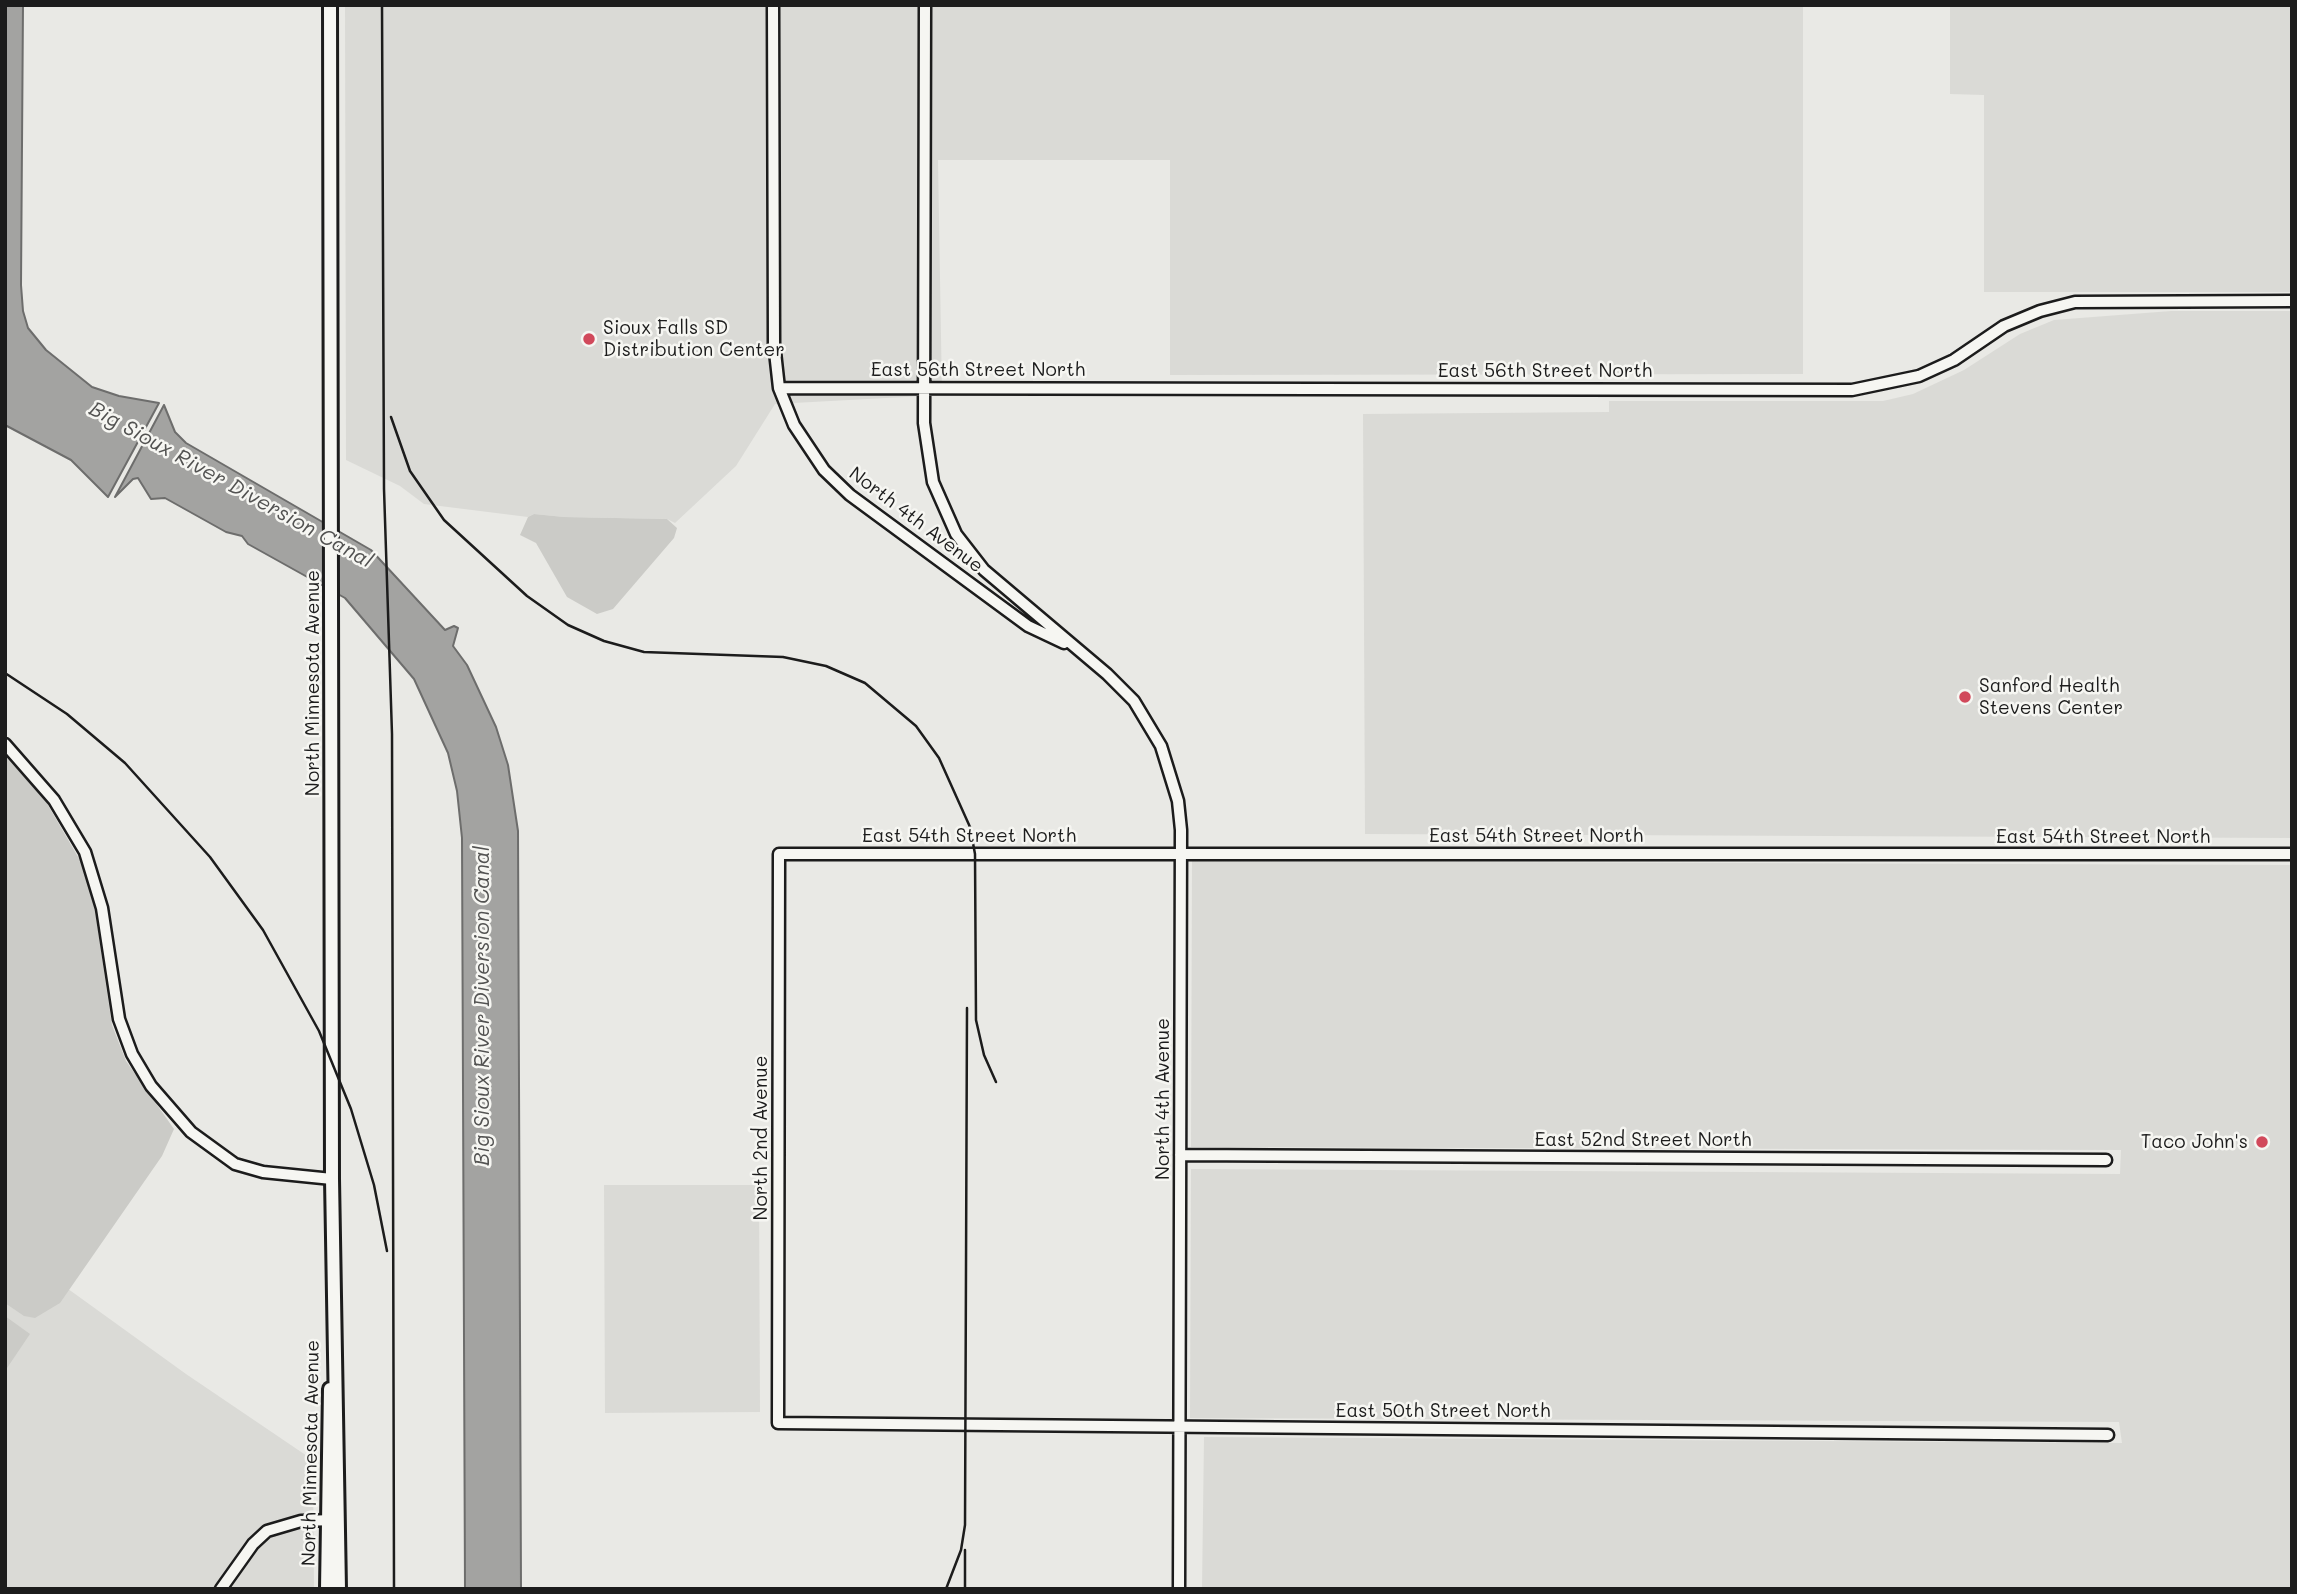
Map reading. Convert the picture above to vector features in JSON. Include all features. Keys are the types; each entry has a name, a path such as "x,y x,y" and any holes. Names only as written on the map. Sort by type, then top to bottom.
{"main road":[{"name":"North Minnesota Avenue","path":"327,1589 333,1520 334,1319 330,5"},
{"name":"North Minnesota Avenue","path":"333,1520 339,1589"}],"street":[{"name":"North 4th Avenue","path":"774,5 774,343 779,388 802,439 836,482 1028,626 1074,648"},
{"name":"North 4th Avenue","path":"925,5 925,388 928,463 939,499 956,534 984,570 1122,688 1158,738 1178,801 1181,854 1179,1589"},
{"name":"East 56th Street North","path":"779,388 1852,390 1919,376 1954,360 2004,326 2040,311 2075,302 2292,302"},
{"path":"5,744 54,800 85,852 102,908 119,1019 132,1054 151,1086 191,1132 235,1164 263,1172 332,1179"},
{"name":"East 54th Street North","path":"779,854 2292,854"},
{"name":"North 2nd Avenue","path":"779,854 779,1423"},
{"name":"East 52nd Street North","path":"1180,1155 2106,1160"},
{"name":"East 50th Street North","path":"779,1423 2108,1435"},
{"path":"222,1589 253,1544 267,1531 288,1523 333,1520"}],"shaded area":[{"path":"345,5 1803,5 1803,374 1170,375 1170,160 938,160 942,395 775,404 736,466 675,523 667,519 534,514 528,517 424,504 400,486 346,460"},
{"path":"1950,5 2292,5 2292,292 1984,292 1984,95 1950,94"},
{"path":"2171,311 2292,311 2292,838 1365,834 1363,414 1609,412 1609,401 1883,401 1913,394 1964,370 2020,334 2054,320"},
{"path":"534,514 667,519 677,528 674,538 613,609 597,614 567,597 536,543 520,535 528,517"},
{"path":"5,756 45,800 81,862 92,890 112,1025 126,1061 174,1129 162,1156 60,1303 35,1318 24,1316 5,1303"},
{"path":"5,769 28,1260 186,1374 313,1460 314,1589 5,1589"},
{"path":"1192,861 2292,865 2292,1589 1202,1589 1204,1437 2122,1443 2119,1422 1190,1418 1191,1169 2120,1174 2121,1150 1191,1147"},
{"path":"604,1185 759,1185 760,1412 605,1413"},
{"path":"5,1316 30,1334 5,1371"}],"water":[{"path":"5,5 23,5 21,285 23,311 28,328 46,350 92,387 119,396 159,403 108,497 71,460 5,425"},
{"name":"Big Sioux River Diversion Canal","path":"164,405 175,432 186,443 371,550 445,630 454,626 458,628 453,646 467,665 496,727 508,765 518,831 521,1589 465,1589 462,838 457,791 448,753 414,679 345,598 248,544 242,536 226,532 165,498 151,499 138,478 133,479 115,497"}],"railway":[{"path":"382,5 384,489 392,734 394,1589"},
{"path":"391,417 410,471 444,520 527,596 568,625 604,641 644,652 783,657 826,666 865,683 916,726 939,758 970,827 975,854 976,1020 984,1055 996,1082"},
{"path":"5,673 67,714 125,763 210,857 263,930 319,1031 351,1109 374,1185 387,1251"},
{"path":"946,1589 961,1550 965,1525 967,1008"},
{"path":"965,1550 965,1589"}],"place":[{"name":"Sioux Falls SD Distribution Center","path":"589,339"},
{"name":"Sanford Health Stevens Center","path":"1965,697"},
{"name":"Taco John's","path":"2262,1142"}]}
